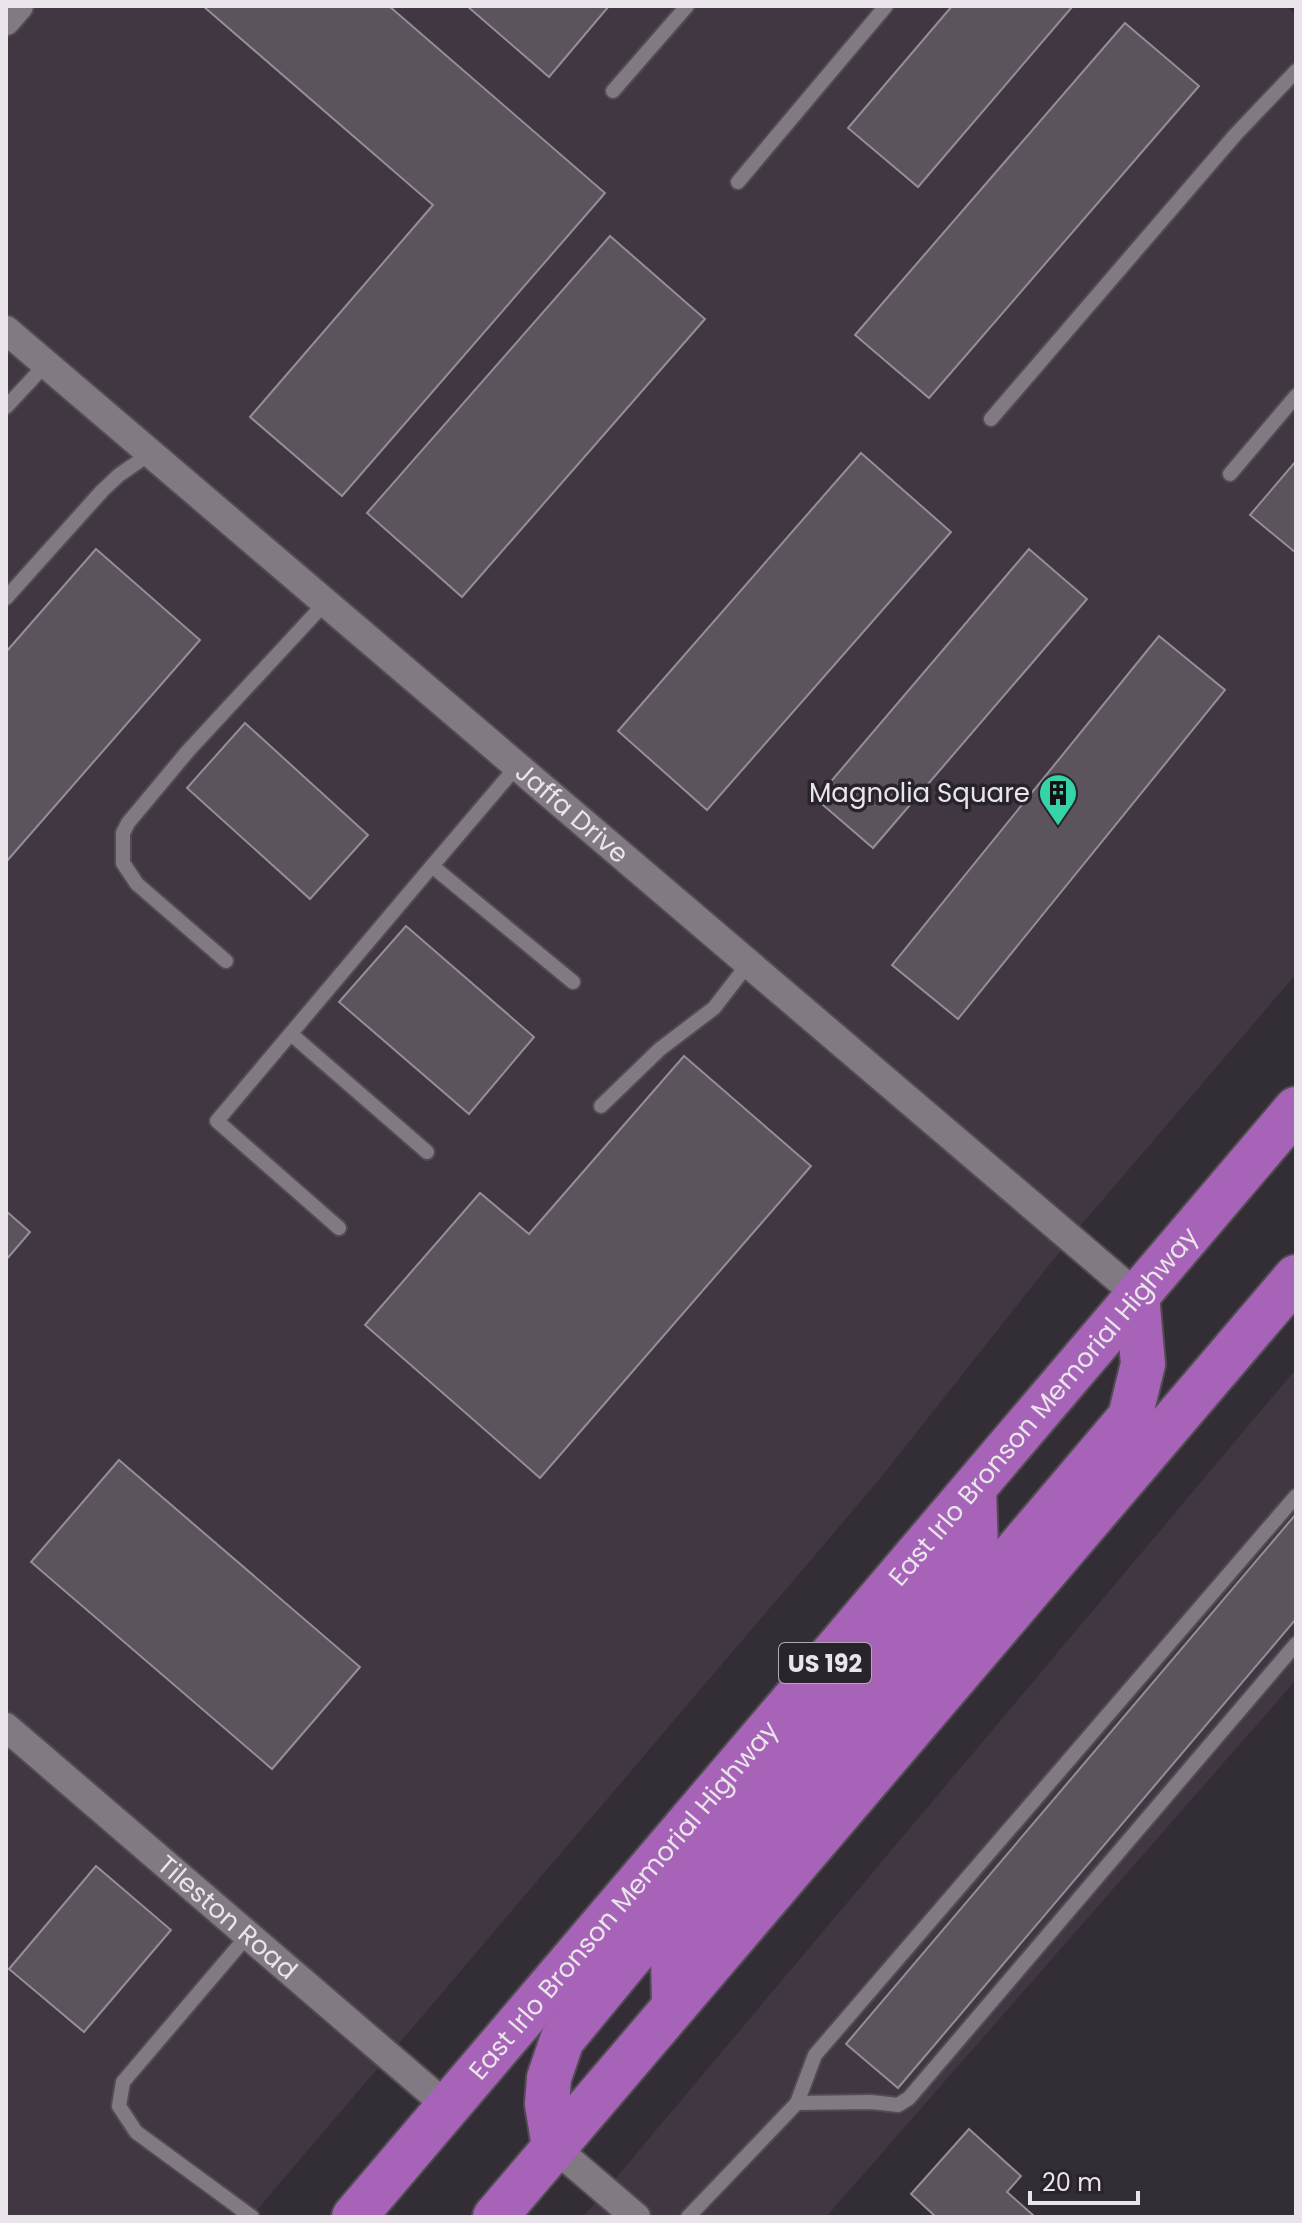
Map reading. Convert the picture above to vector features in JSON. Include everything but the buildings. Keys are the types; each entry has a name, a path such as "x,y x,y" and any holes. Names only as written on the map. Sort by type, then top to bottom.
{"highway":[{"name":"East Irlo Bronson Memorial Highway","path":"354,2217 1296,1109"},
{"path":"495,2217 1296,1277"},
{"path":"674,2006 673,1956 1130,1417 1143,1364 1137,1295"},
{"path":"554,2147 547,2104 549,2078 562,2040 976,1551 974,1488"}],"street":[{"name":"Jaffa Drive","path":"6,330 1137,1295"},
{"name":"Tileston Road","path":"6,1727 448,2107"},
{"path":"554,2147 636,2217"}],"lane":[{"path":"613,91 687,6"},
{"path":"738,182 886,6"},
{"path":"991,419 1236,134 1296,71"},
{"path":"6,407 46,364"},
{"path":"1230,474 1296,396"},
{"path":"6,598 102,491 151,453"},
{"path":"226,961 137,884 123,863 123,833 134,815 188,751 325,603"},
{"path":"339,1228 217,1121 517,766"},
{"path":"432,866 573,982"},
{"path":"601,1106 660,1049 714,1008 748,964"},
{"path":"291,1034 427,1152"},
{"path":"688,2217 797,2103 815,2055 1296,1496"},
{"path":"797,2103 871,2102 898,2105 909,2098 1296,1644"},
{"path":"248,1935 123,2082 119,2106 136,2132 252,2217"}],"shaded area":[{"path":"6,6 1286,6 1296,15 1296,974 1076,1231 878,1481 251,2217 6,2217"},
{"path":"1296,1369 1296,1680 826,2217 583,2217"}],"place":[{"name":"Magnolia Square","path":"1058,827"}]}
